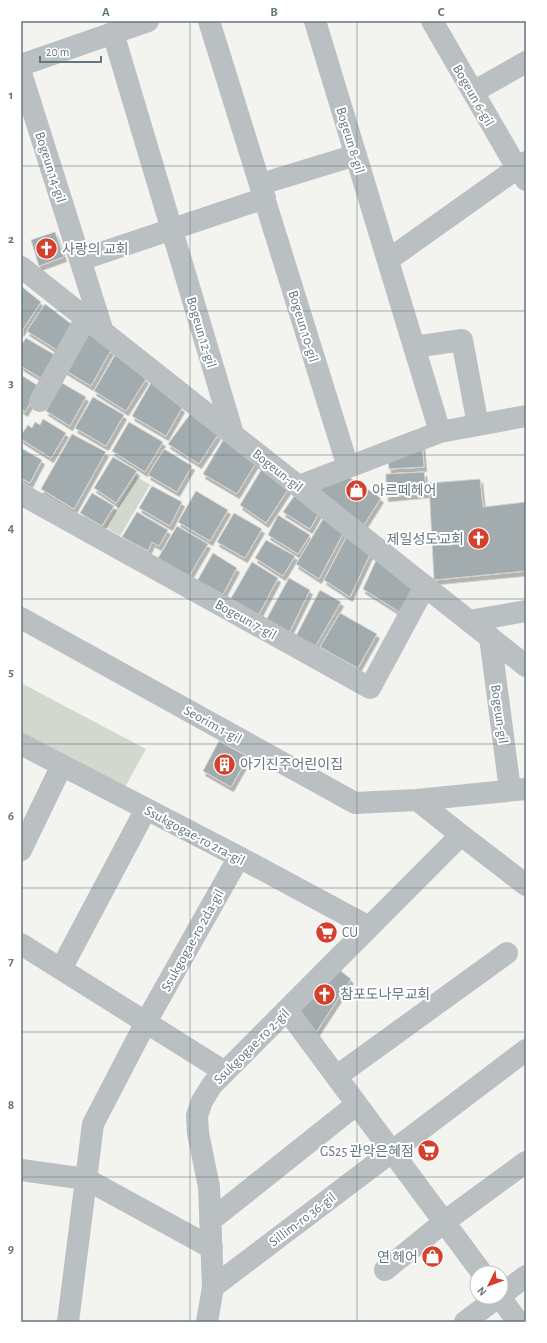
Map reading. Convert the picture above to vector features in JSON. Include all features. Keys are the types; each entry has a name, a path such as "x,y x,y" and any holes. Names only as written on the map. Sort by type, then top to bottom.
{"street":[{"path":"21,65 148,21"},
{"name":"Bogeun 10-gil","path":"209,21 348,467"},
{"name":"Bogeun 8-gil","path":"315,21 440,432"},
{"name":"Bogeun 6-gil","path":"432,21 473,92 523,170"},
{"name":"Bogeun 12-gil","path":"113,33 233,434"},
{"path":"473,92 526,62"},
{"name":"Bogeun 14-gil","path":"21,73 103,332"},
{"path":"80,260 172,230 263,191 356,155"},
{"path":"388,260 523,170"},
{"name":"Bogeun-gil","path":"21,267 526,666"},
{"path":"40,401 86,318"},
{"path":"414,347 462,340 478,425"},
{"path":"299,486 440,432 526,416"},
{"name":"Bogeun 7-gil","path":"21,494 370,688 425,586"},
{"path":"469,621 526,611"},
{"name":"Seorim 1-gil","path":"21,618 355,803 418,800"},
{"name":"Bogeun-gil","path":"418,800 518,790 490,637"},
{"name":"Ssukgogae-ro 2ra-gil","path":"21,744 239,857 369,927"},
{"path":"21,850 62,765"},
{"path":"418,800 526,885"},
{"path":"61,969 146,809"},
{"name":"Ssukgogae-ro 2-gil","path":"207,1322 213,1287 209,1187 198,1133 197,1116 202,1101 212,1086 225,1072 461,835"},
{"name":"Ssukgogae-ro 2da-gil","path":"68,1322 93,1124 146,1022 239,857"},
{"path":"24,952 61,969 225,1072"},
{"path":"337,1076 507,953"},
{"path":"287,1010 476,1265"},
{"name":"Sillim-ro 36-gil","path":"213,1287 526,1050"},
{"path":"210,1221 357,1104"},
{"path":"384,1270 444,1222 526,1162"},
{"path":"21,1170 86,1179 212,1248"},
{"path":"509,1289 526,1276"},
{"path":"465,1322 488,1305"},
{"path":"506,1305 518,1322"}],"shaded area":[{"path":"136,476 150,485 120,536 105,527"},
{"path":"21,683 146,749 120,796 21,744"}],"building":[{"name":"사랑의 교회","path":"55,232 64,257 39,266 31,240"},
{"path":"21,286 41,302 21,332"},
{"path":"45,304 74,326 60,352 27,331"},
{"path":"82,329 111,350 91,386 63,369"},
{"path":"26,338 55,355 42,379 21,366 21,345"},
{"path":"115,355 146,379 126,411 94,391"},
{"path":"21,375 40,387 25,412 21,409"},
{"path":"62,383 86,397 70,426 46,411"},
{"path":"151,383 182,408 166,436 132,416"},
{"path":"93,397 124,415 106,446 75,428"},
{"path":"191,413 218,435 199,464 168,444"},
{"path":"43,419 66,433 51,458 21,439 21,435 28,425 32,428 35,422 40,425"},
{"path":"129,422 163,442 145,472 112,451"},
{"path":"72,434 106,452 74,509 41,489"},
{"path":"225,437 257,461 237,494 203,474"},
{"path":"422,444 424,467 389,469 388,457"},
{"path":"21,448 42,460 30,483 21,478"},
{"path":"164,449 192,466 177,492 148,475"},
{"path":"113,457 137,471 116,503 94,488"},
{"path":"263,467 289,488 266,523 240,505"},
{"path":"424,472 427,493 386,497 386,474"},
{"path":"347,476 381,498 362,528 312,489"},
{"name":"제일성도교회","path":"480,479 483,507 526,502 526,571 434,580 429,483"},
{"path":"152,486 182,502 170,526 139,508"},
{"path":"196,491 228,510 210,541 178,522"},
{"path":"297,492 321,509 310,529 283,512"},
{"path":"92,493 114,506 102,526 80,513"},
{"path":"137,512 168,530 159,546 152,542 148,551 122,537"},
{"path":"234,513 262,529 245,558 217,542"},
{"path":"326,514 346,528 319,579 296,564"},
{"path":"278,515 310,535 298,554 268,535"},
{"path":"177,526 208,544 188,578 157,560"},
{"path":"349,532 372,550 350,597 324,580"},
{"path":"266,540 295,556 283,576 255,558"},
{"path":"213,553 237,568 221,598 196,583"},
{"path":"378,556 419,586 404,615 363,589"},
{"path":"252,562 278,578 258,616 230,600"},
{"path":"289,578 310,590 289,633 266,620"},
{"path":"320,590 341,602 315,647 296,636"},
{"path":"340,613 377,634 358,668 320,647"},
{"name":"아기진주어린이집","path":"219,741 248,757 231,787 203,771"},
{"name":"참포도나무교회","path":"338,969 351,979 313,1037 292,1010"}],"place":[{"name":"사랑의 교회","path":"47,249"},
{"name":"아르떼헤어","path":"357,490"},
{"name":"제일성도교회","path":"479,539"},
{"name":"아기진주어린이집","path":"225,764"},
{"name":"CU","path":"326,932"},
{"name":"참포도나무교회","path":"324,994"},
{"name":"GS25 관악은혜점","path":"429,1151"},
{"name":"연 헤어","path":"433,1257"}]}
